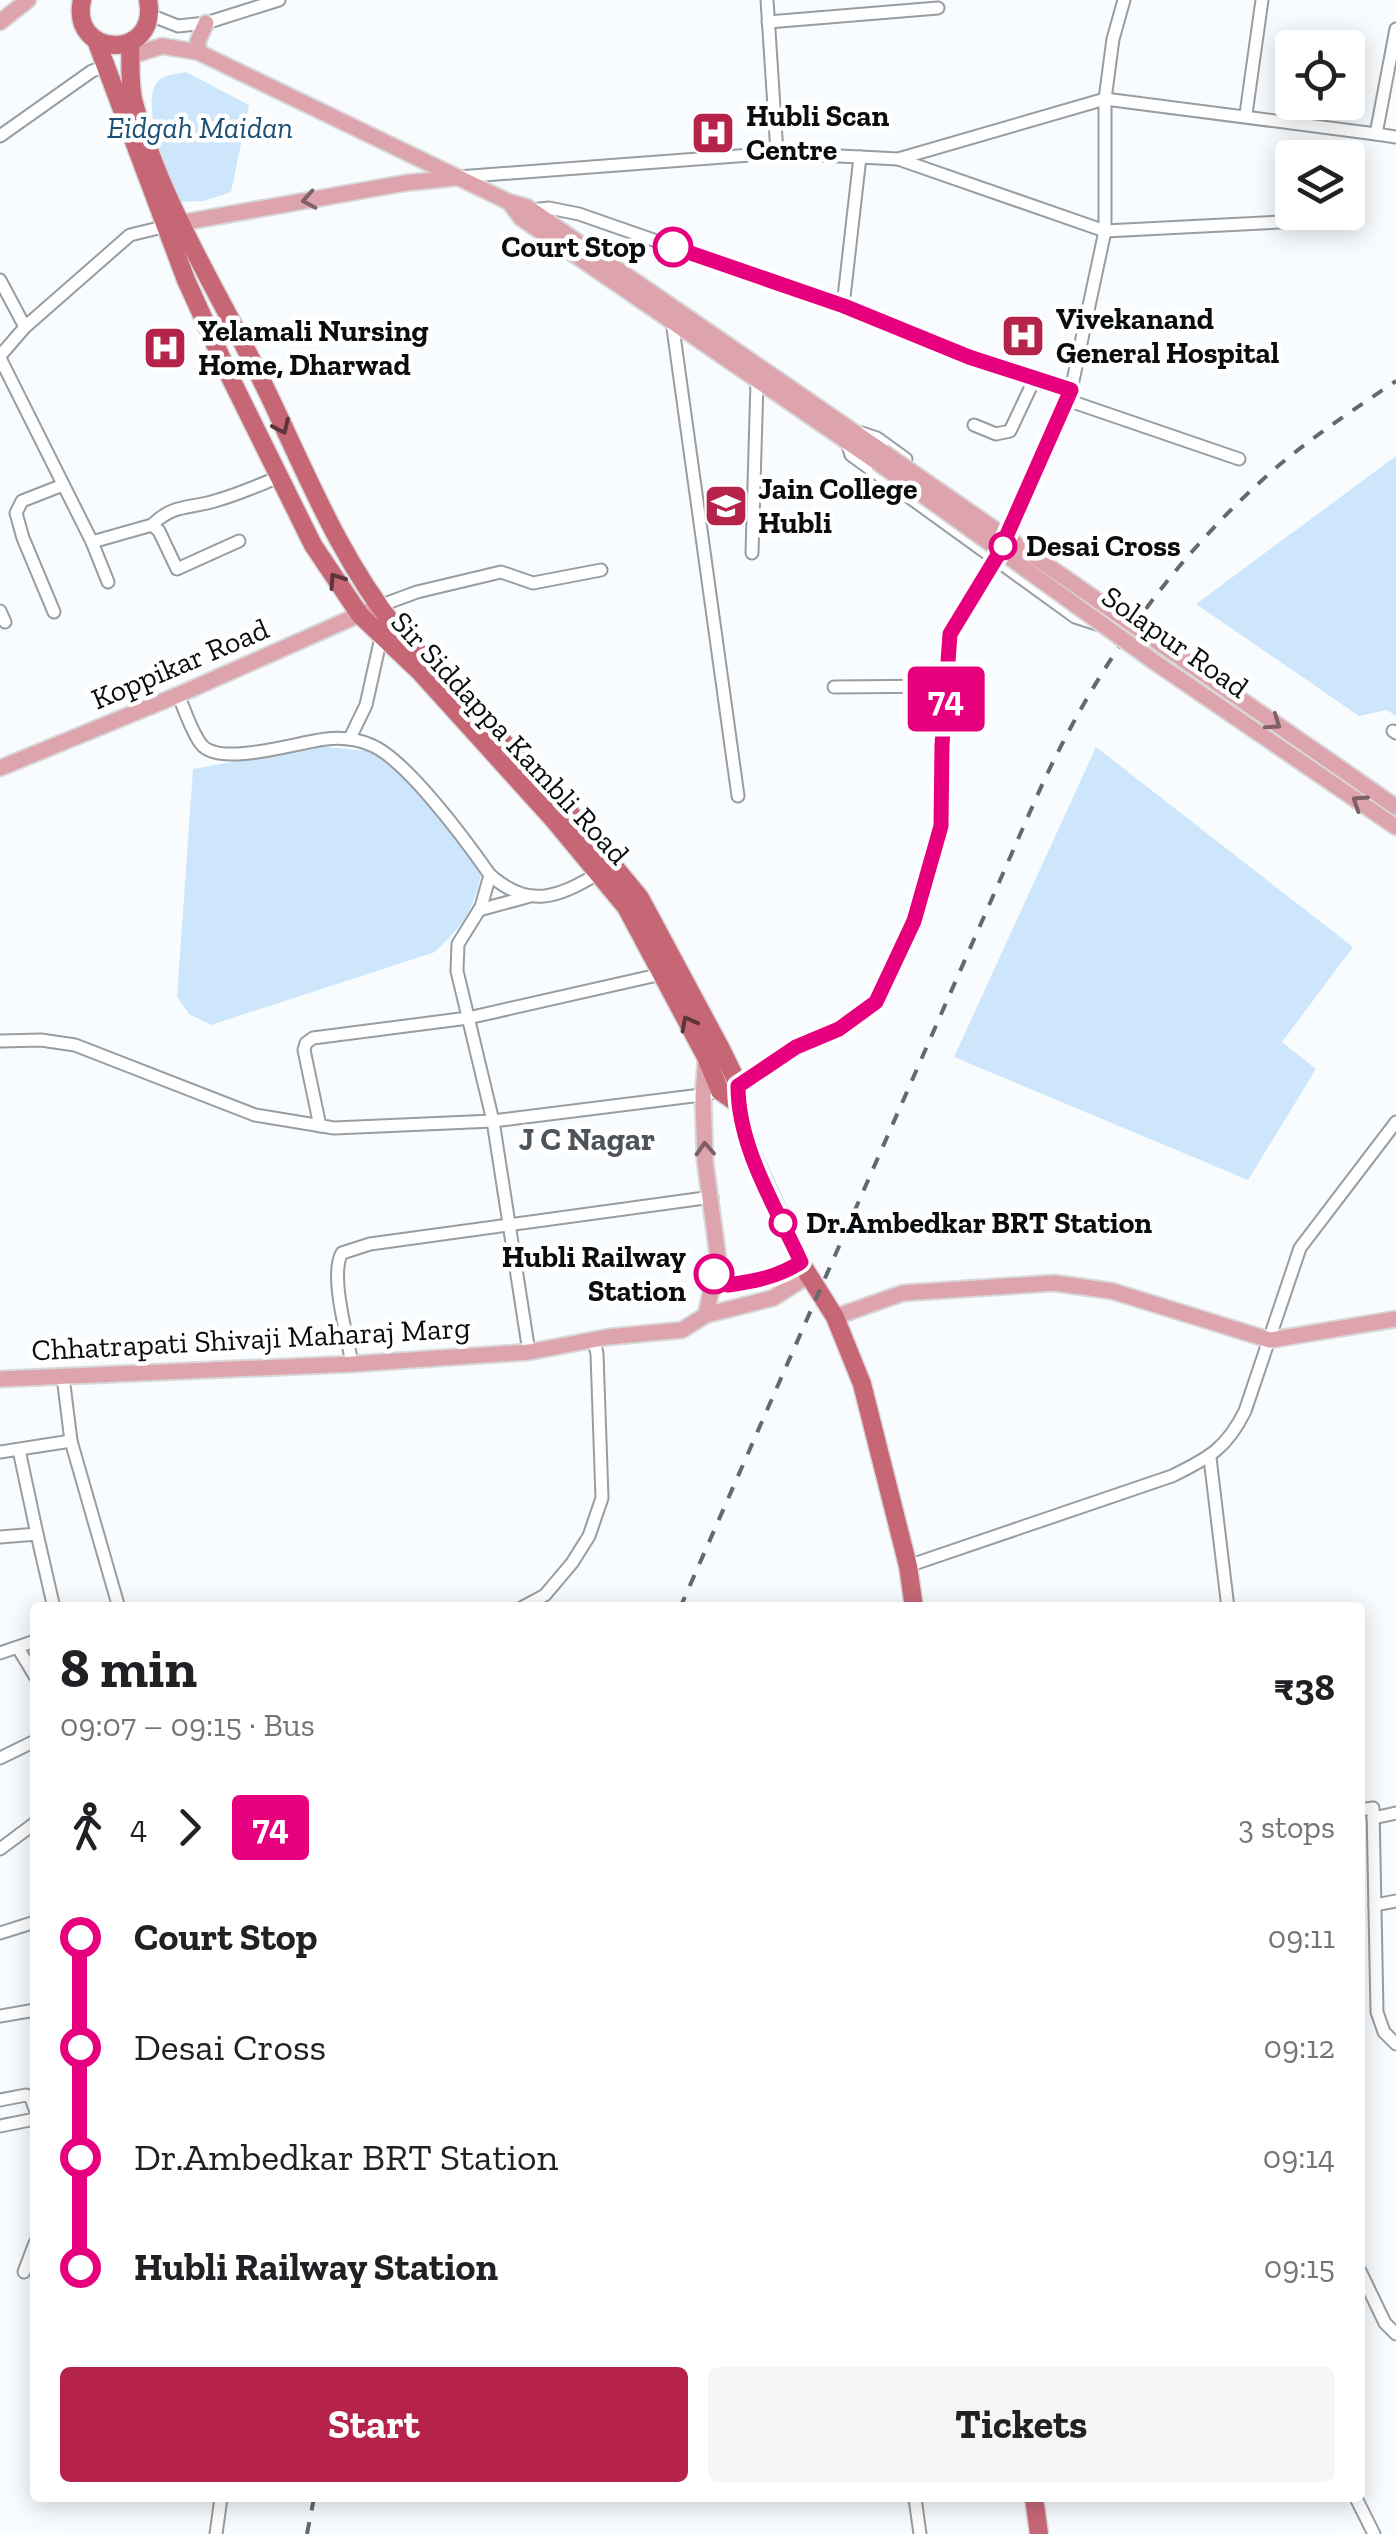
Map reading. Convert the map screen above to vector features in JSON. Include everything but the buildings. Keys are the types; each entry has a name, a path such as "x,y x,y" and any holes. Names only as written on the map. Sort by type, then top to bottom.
{"highway":[{"name":"Sir Siddappa Kambli Road","path":"82,0 82,21 96,40 174,225 254,366 329,528 382,611 566,808 640,898 725,1094"},
{"path":"149,7 146,27 130,49 133,101 174,225"},
{"path":"96,40 130,49"},
{"name":"Sir Siddappa Kambli Road","path":"174,225 186,280 313,544 360,615 420,672 626,908 725,1094"},
{"path":"725,1094 805,1269 835,1317 862,1384 908,1566 913,1602"},
{"path":"892,1498 902,1602"},
{"path":"1024,2502 1028,2534"},
{"path":"1035,2502 1039,2534"}],"main road":[{"path":"0,22 28,0"},
{"path":"198,52 206,23"},
{"path":"130,49 162,46 198,52 531,210 852,439"},
{"path":"399,150 414,167 405,183"},
{"path":"174,225 458,177"},
{"path":"509,202 521,218 756,382 880,457"},
{"name":"Solapur Road","path":"880,457 1118,614 1396,806"},
{"name":"Solapur Road","path":"880,457 1104,626 1396,826"},
{"name":"Koppikar Road","path":"0,768 178,696 360,615 382,611"},
{"path":"706,1315 718,1257 706,1162 725,1094"},
{"path":"714,1274 728,1285 805,1269"},
{"name":"Chhatrapati Shivaji Maharaj Marg","path":"0,1379 529,1352 682,1330 706,1315 773,1298 805,1269"},
{"path":"835,1317 903,1293 1054,1283 1112,1290 1270,1340 1396,1319"}],"street":[{"path":"149,7 178,26 206,23 279,0"},
{"path":"766,0 778,153"},
{"path":"0,1042 41,1040 75,1045 255,1115 320,1126 493,1121 725,1094 796,1047 839,1029 876,1002 914,921 941,826 950,634 996,559 1069,395 1105,231 1105,99 1112,39 1124,0"},
{"path":"1246,114 1262,0"},
{"path":"768,22 938,8"},
{"path":"1376,134 1396,29"},
{"path":"0,136 92,71 106,66"},
{"path":"898,159 1105,99 1246,114 1396,137"},
{"path":"458,177 778,153 898,159 1105,231 1275,222"},
{"path":"844,306 860,157"},
{"path":"531,210 549,208 579,214 844,306 1239,458"},
{"path":"108,582 0,357 25,327 130,235 174,225"},
{"path":"0,280 25,327"},
{"path":"672,321 738,796"},
{"path":"974,425 996,434 1010,431 1035,378"},
{"path":"752,553 756,382"},
{"path":"1104,626 1075,617 851,454 852,439 866,432 877,438 1006,537 1109,599 1118,614"},
{"path":"92,542 152,524 180,506 199,506 279,476"},
{"path":"54,612 22,538 16,513 22,502 64,485"},
{"path":"152,524 177,569 239,542"},
{"path":"350,738 366,705 381,638 382,611 417,592 501,572 532,583 601,570"},
{"path":"834,687 947,686"},
{"path":"178,696 200,743 212,754 230,755 326,739 350,738 375,746 393,759 432,802 490,875 507,890 527,898"},
{"path":"480,910 548,896 599,873"},
{"path":"490,875 480,910 458,944 457,971 493,1121 529,1352"},
{"path":"320,1126 304,1050 314,1038 468,1018 662,974"},
{"path":"908,1566 1172,1476 1210,1458 1234,1433 1300,1248 1396,1122"},
{"path":"352,1364 338,1280 342,1253 370,1244 712,1197"},
{"path":"531,1602 544,1594 572,1563 589,1536 602,1498 594,1340"},
{"path":"62,1378 71,1441 117,1602"},
{"path":"0,1452 71,1441"},
{"path":"19,1450 53,1602"},
{"path":"1210,1458 1227,1602"},
{"path":"0,1538 37,1534"},
{"path":"0,1653 30,1642"},
{"path":"18,1648 30,1668"},
{"path":"0,1758 30,1744"},
{"path":"1365,1809 1372,1808 1373,1818 1377,2012 1396,2044"},
{"path":"1373,1818 1396,1813"},
{"path":"0,1848 30,1827"},
{"path":"1365,1868 1374,1866"},
{"path":"1375,1905 1396,1900"},
{"path":"0,1933 30,1924"},
{"path":"0,2016 30,2011"},
{"path":"0,2100 30,2098"},
{"path":"0,2126 30,2119"},
{"path":"24,2272 30,2256"},
{"path":"1365,2281 1386,2323 1396,2334"},
{"path":"216,2534 221,2502"},
{"path":"916,2502 920,2534"},
{"path":"1358,2502 1374,2534"}],"green space":[{"name":"Eidgah Maidan","path":"186,72 249,105 231,192 204,201 176,202 156,136 152,100 162,78"},
{"path":"1396,456 1396,716 1387,710 1359,716 1196,604"},
{"path":"319,746 375,752 389,760 468,850 481,875 474,899 459,926 435,952 211,1025 189,1014 177,997 193,769"},
{"path":"1096,747 1353,947 1282,1042 1316,1069 1248,1180 954,1057"}],"railway":[{"path":"683,1602 1037,796 1084,704 1140,618 1204,538 1306,443 1396,381"},
{"path":"307,2534 313,2502"}],"bus line":[{"name":"74","path":"673,247 844,306 969,357 1071,390 998,555 950,634 941,826 914,921 876,1002 839,1029 796,1047 738,1086 738,1104 749,1148 801,1262 782,1274 754,1282 728,1285 714,1274"}],"place":[{"name":"Hubli Scan Centre","path":"713,133"},
{"name":"Court Stop","path":"673,247"},
{"name":"Vivekanand General Hospital","path":"1023,336"},
{"name":"Yelamali Nursing Home, Dharwad","path":"165,348"},
{"name":"Jain College Hubli","path":"726,506"},
{"name":"Desai Cross","path":"1003,546"},
{"name":"Dr.Ambedkar BRT Station","path":"783,1223"},
{"name":"Hubli Railway Station","path":"714,1274"}],"district":[{"name":"J C Nagar","path":"587,1139"}]}
